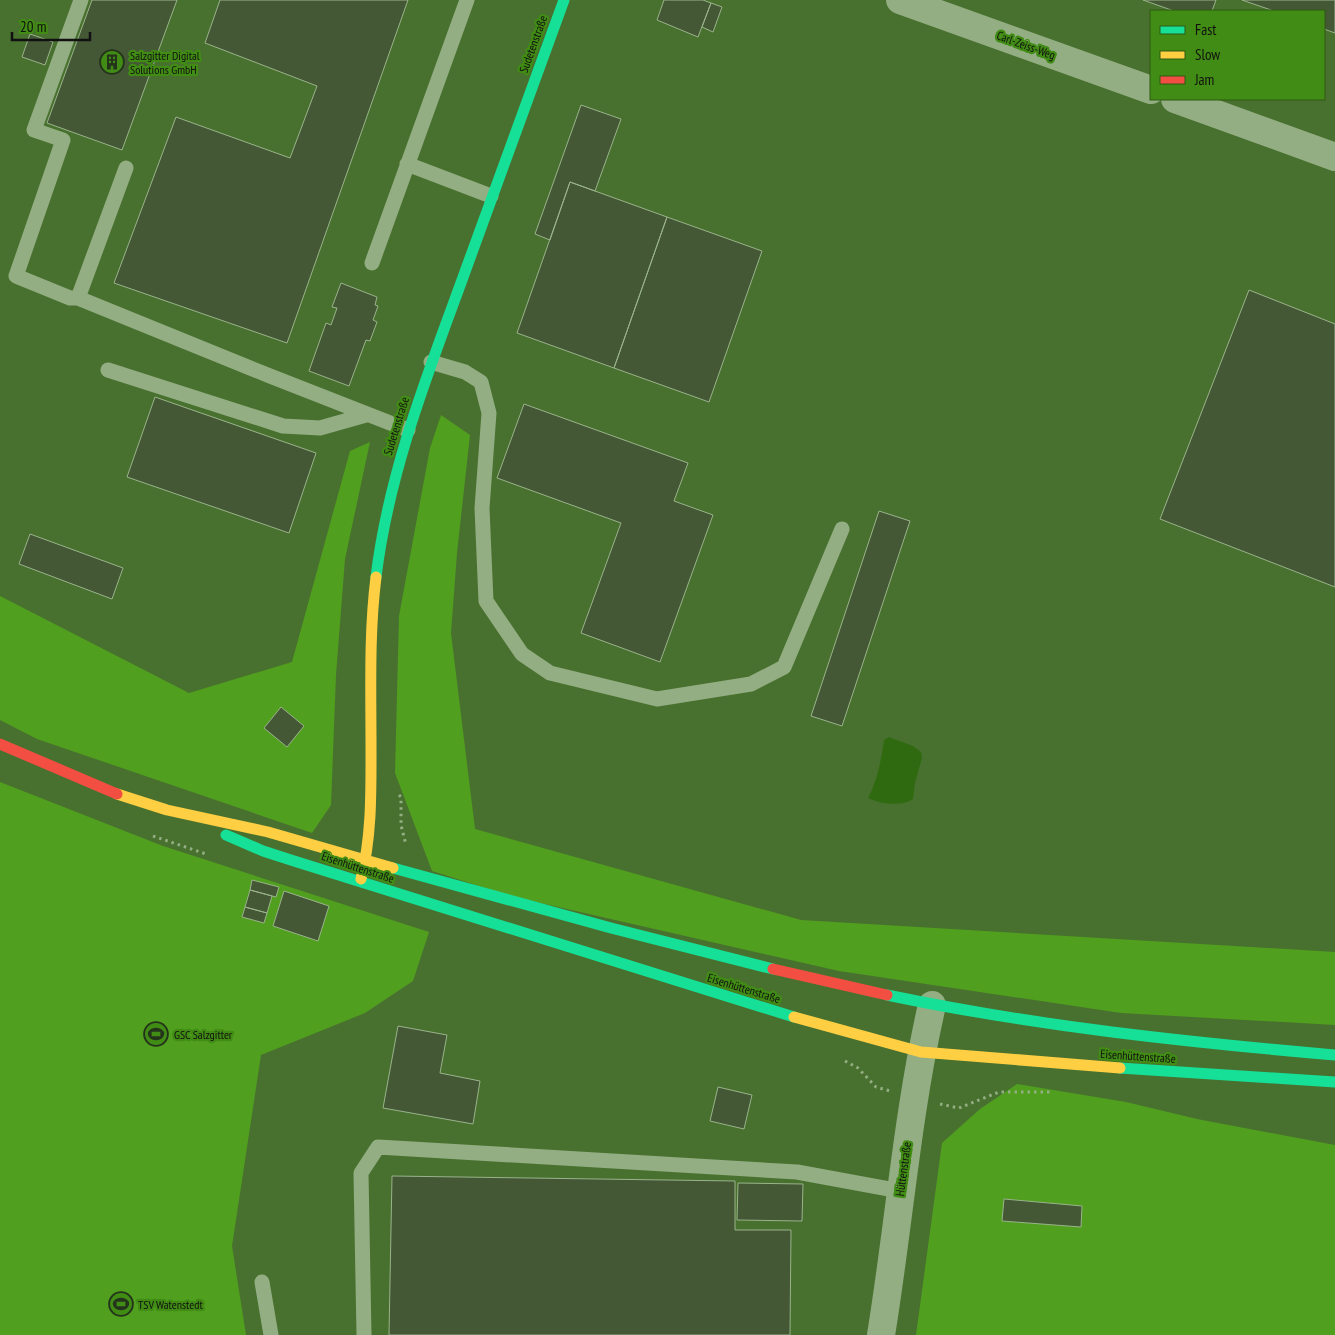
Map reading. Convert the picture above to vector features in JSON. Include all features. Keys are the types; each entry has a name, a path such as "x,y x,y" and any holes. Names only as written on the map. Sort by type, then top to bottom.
{"street":[{"name":"Sudetenstraße","path":"360,882 366,862 371,801 370,668 373,598 380,543 389,504 408,430 491,196 564,0"},
{"name":"Carl-Zeiss-Weg","path":"900,0 938,6 1150,90"},
{"path":"1178,100 1335,157"},
{"name":"Eisenhüttenstraße","path":"0,744 99,786 169,811 263,851 763,1009 921,1052 1068,1065 1335,1082"},
{"name":"Eisenhüttenstraße","path":"169,811 267,831 366,862 573,919 729,959 932,1005 1052,1025 1206,1045 1335,1055"},
{"name":"Hüttenstraße","path":"881,1335 921,1052 932,1005"}],"lane":[{"path":"82,0 34,130 63,140 16,276 70,298 78,298 366,415 408,430"},
{"path":"372,263 467,0"},
{"path":"407,164 491,196"},
{"path":"78,298 126,168"},
{"path":"432,362 465,372 482,382 490,413 482,508 486,602 522,654 550,673 657,699 750,684 776,672 784,667 842,529"},
{"path":"108,370 283,426 320,428 366,415"},
{"path":"364,1335 361,1173 378,1147 797,1172 900,1191"},
{"path":"262,1282 271,1335"}],"path":[{"path":"395,790 401,797 401,825 406,844 422,861 421,876"},
{"path":"914,1098 959,1108 999,1092 1057,1092"}],"shaded area":[{"path":"441,415 470,435 457,553 451,633 475,829 801,920 1335,952 1335,1025 1121,1013 839,971 510,896 432,871 395,773 399,616 430,448"},
{"path":"370,442 345,559 336,675 331,805 312,833 37,739 0,720 0,596 189,693 292,662 350,451"},
{"path":"889,737 913,746 921,752 922,758 913,799 908,802 897,804 884,803 868,798 877,777 884,740"},
{"name":"GSC Salzgitter","path":"0,782 163,846 429,932 413,981 365,1013 261,1055 232,1246 246,1335 0,1335"},
{"path":"1017,1084 1126,1102 1197,1119 1335,1145 1335,1335 916,1335 942,1143 980,1109"}],"building":[{"name":"Salzgitter Digital Solutions GmbH","path":"92,0 177,0 122,150 47,123"},
{"path":"220,0 408,0 287,343 114,283 176,117 290,158 317,86 205,43"},
{"path":"664,0 703,0 711,3 698,37 657,20"},
{"path":"1143,0 1216,0 1212,10 1171,10"},
{"path":"1242,0 1335,0 1335,33 1325,29 1325,10 1271,10"},
{"path":"711,3 722,7 713,32 702,27"},
{"path":"30,34 53,42 45,65 22,57"},
{"path":"581,105 621,119 595,191 570,182 550,240 535,234"},
{"path":"570,182 667,217 614,368 517,333"},
{"path":"667,217 762,251 709,402 614,368"},
{"path":"341,283 377,297 375,305 378,306 373,320 377,322 370,341 366,340 349,386 309,371 326,323 331,325 337,308 332,307"},
{"path":"1249,290 1335,324 1335,587 1160,519"},
{"path":"155,397 316,453 289,533 127,477"},
{"path":"524,404 688,463 674,501 713,515 660,662 581,633 621,523 497,478"},
{"path":"879,511 910,521 842,726 811,716"},
{"path":"30,534 123,568 112,599 19,564"},
{"path":"281,707 304,726 287,747 264,728"},
{"path":"252,880 279,887 276,897 250,890"},
{"path":"250,890 272,896 267,913 245,907"},
{"path":"284,891 329,906 318,941 273,926"},
{"path":"245,907 267,913 264,923 242,917"},
{"path":"398,1026 447,1035 440,1073 480,1081 473,1124 383,1108"},
{"path":"718,1087 752,1095 744,1129 710,1121"},
{"path":"392,1176 735,1181 735,1230 791,1230 790,1335 389,1335"},
{"path":"738,1183 803,1184 802,1221 737,1220"},
{"path":"1004,1199 1082,1206 1081,1227 1002,1221"}],"traffic: fast":[{"path":"376,577 389,503 420,396 564,0"},
{"path":"226,835 263,851 294,861 794,1017"},
{"path":"393,868 611,928 773,969"},
{"path":"887,995 998,1016 1110,1032 1335,1055"},
{"path":"1120,1068 1335,1082"}],"traffic: slow":[{"path":"361,879 365,862 370,813 371,640 376,577"},
{"path":"117,794 167,810 268,832 393,868"},
{"path":"794,1017 921,1052 1120,1068"}],"traffic: jam":[{"path":"0,744 117,794"},
{"path":"773,969 887,995"}],"place":[{"name":"Salzgitter Digital Solutions GmbH","path":"112,62"},
{"name":"GSC Salzgitter","path":"156,1034"},
{"name":"TSV Watenstedt","path":"121,1304"}]}
